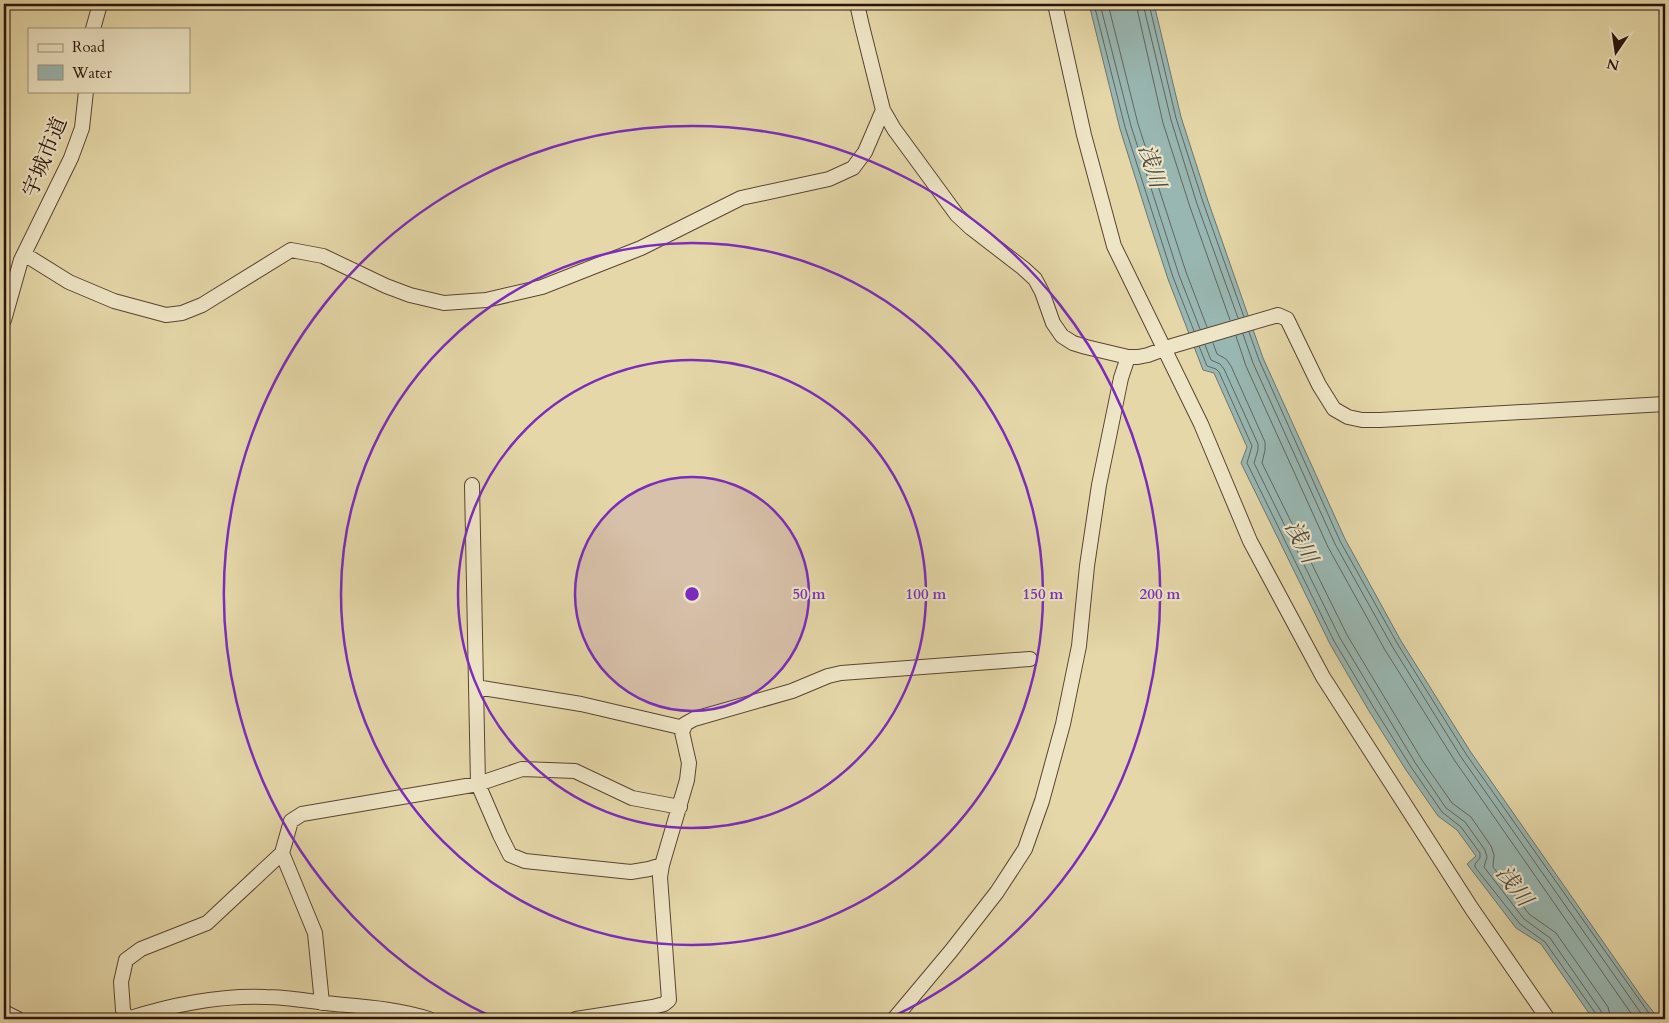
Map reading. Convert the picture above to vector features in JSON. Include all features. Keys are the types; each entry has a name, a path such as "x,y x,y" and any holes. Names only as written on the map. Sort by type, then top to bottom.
{"street":[{"path":"94,28 100,4"},
{"path":"857,4 883,110 894,130 957,215 1035,279 1042,292 1053,323 1062,336 1073,343 1128,357 1148,355 1168,347 1278,316 1287,320 1320,385 1334,408 1348,417 1362,420 1380,420 1665,404"},
{"path":"1055,4 1084,135 1114,246 1168,347 1250,541 1323,678 1472,909 1548,1019"},
{"name":"宇城市道","path":"4,320 24,254 71,158 82,128 86,92"},
{"path":"24,254 68,282 114,301 166,315 182,313 202,305 291,250 323,256 386,286 410,295 444,303 486,300 542,287 641,248 741,198 829,179 853,168 865,152 883,110"},
{"path":"894,1019 952,951 997,892 1025,849 1042,801 1063,724 1079,646 1098,485 1121,378 1128,357"},
{"path":"472,485 478,784 500,835 510,855 525,861 631,872 662,865"},
{"path":"576,1019 653,1007 664,1004 669,1000 660,877 687,780 689,763 682,732 686,724 694,719 792,690 841,673 1030,659"},
{"path":"476,687 581,704 684,728"},
{"path":"429,1019 394,1010 266,997 238,997 203,1001 145,1013 126,1019 123,1010 121,982 126,960 141,949 207,923 282,853 291,821 302,814 478,784 522,769 575,771 632,798 680,806"},
{"path":"282,853 315,934 322,1002"},
{"path":"4,1012 18,1019"}],"water":[{"name":"浅川","path":"1089,4 1154,4 1181,117 1263,358 1345,539 1401,641 1470,751 1643,999 1659,1019 1593,1019 1541,944 1516,928 1467,864 1476,856 1457,830 1438,816 1406,770 1330,644 1241,463 1247,447 1214,373 1203,370 1168,279 1120,129"}]}
